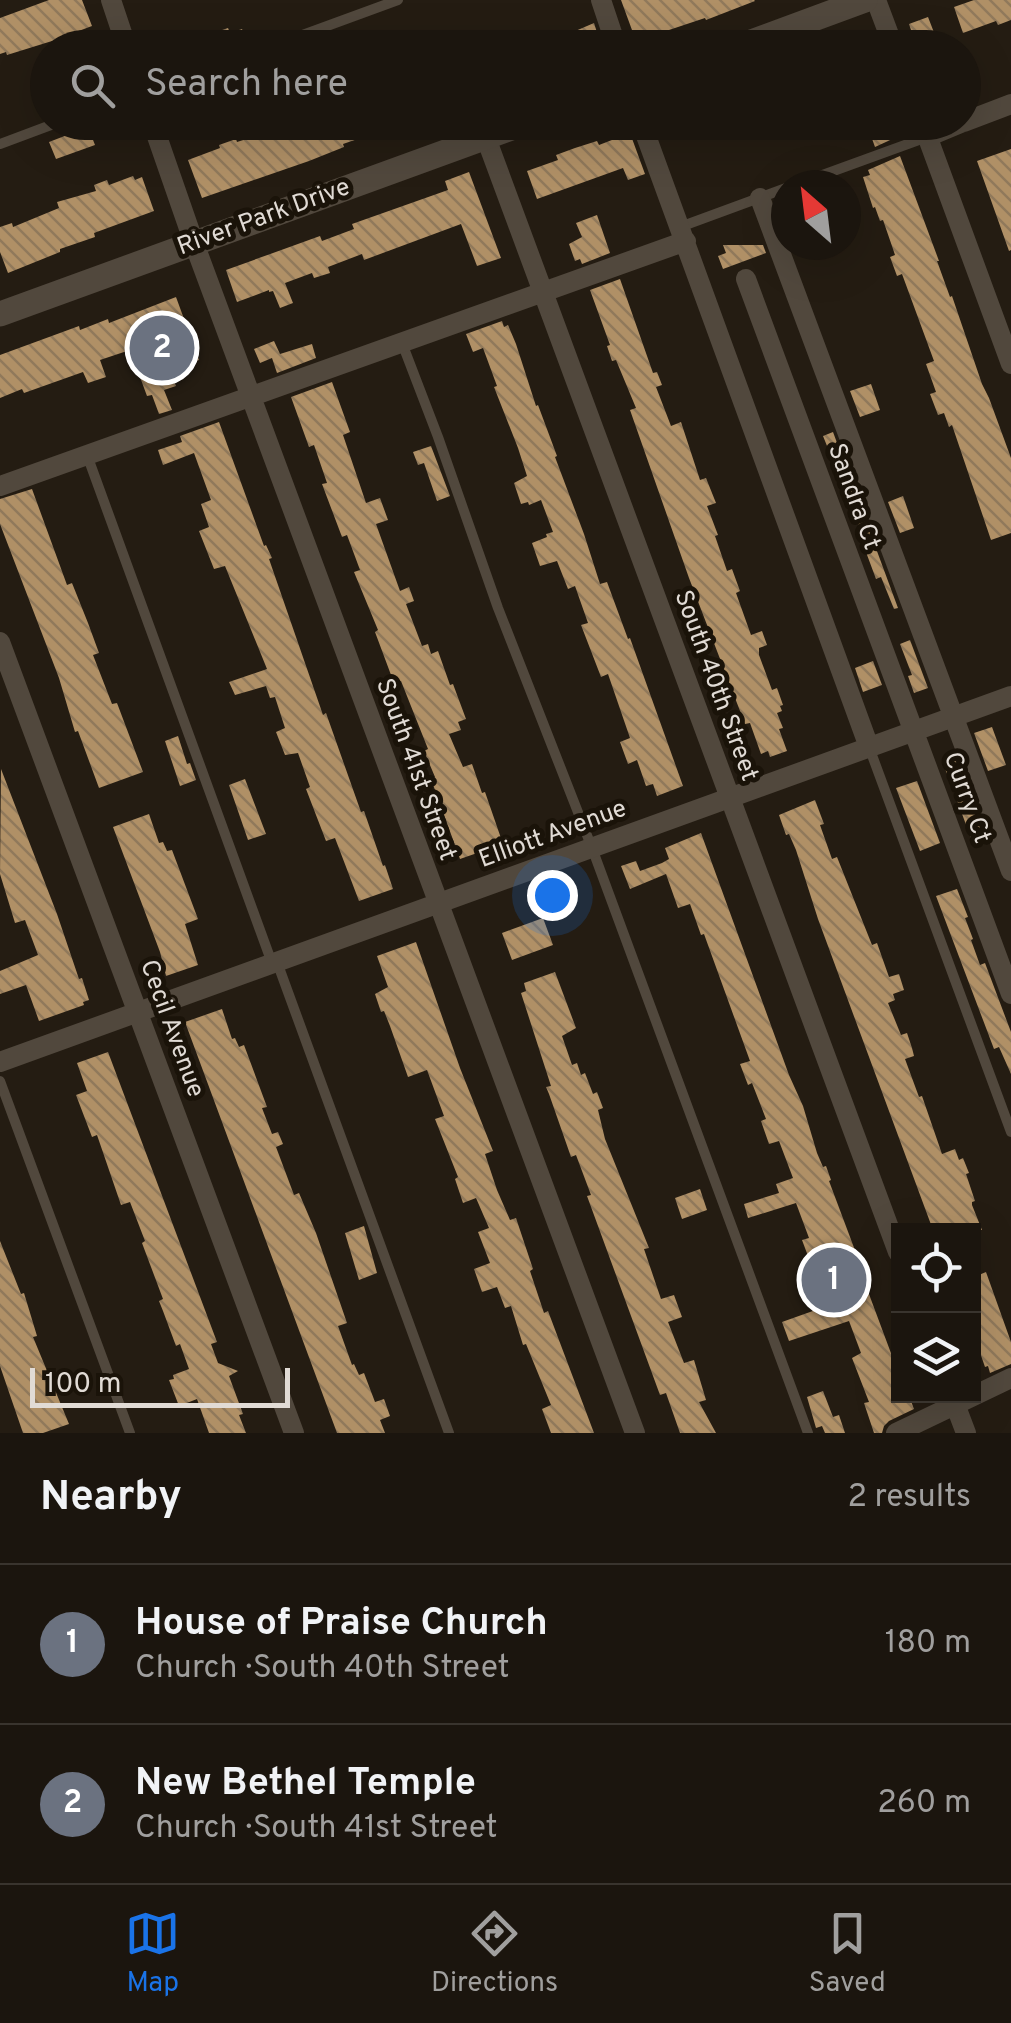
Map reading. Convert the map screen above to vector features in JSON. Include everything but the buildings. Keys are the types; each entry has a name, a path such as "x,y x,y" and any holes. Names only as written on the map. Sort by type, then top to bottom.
{"street":[{"path":"111,0 121,30"},
{"path":"602,0 611,30"},
{"path":"784,30 866,0"},
{"path":"876,0 887,30"},
{"path":"981,115 1011,104"},
{"name":"South 41st Street","path":"158,140 635,1433"},
{"name":"River Park Drive","path":"0,314 480,140"},
{"name":"South 40th Street","path":"487,140 891,1233"},
{"path":"648,140 869,747"},
{"path":"928,140 1011,364"},
{"path":"760,198 1011,871"},
{"path":"0,486 544,293 683,234"},
{"name":"Sandra Ct","path":"746,279 914,732"},
{"name":"Cecil Avenue","path":"0,642 294,1433"},
{"name":"Elliott Avenue","path":"0,1062 1011,696"},
{"name":"Curry Ct","path":"914,732 1011,994"},
{"path":"981,1390 1011,1378"},
{"path":"896,1433 949,1403"},
{"path":"955,1403 966,1433"}],"lane":[{"path":"316,30 398,0"},
{"path":"0,144 30,133"},
{"path":"830,170 901,140"},
{"path":"683,234 771,194"},
{"path":"402,343 808,1433"},
{"path":"88,455 448,1433"},
{"path":"869,747 1011,1132"},
{"path":"0,1081 130,1433"}],"place":[{"name":"New Bethel Temple","path":"162,348"},
{"name":"House of Praise Church","path":"834,1280"}]}
